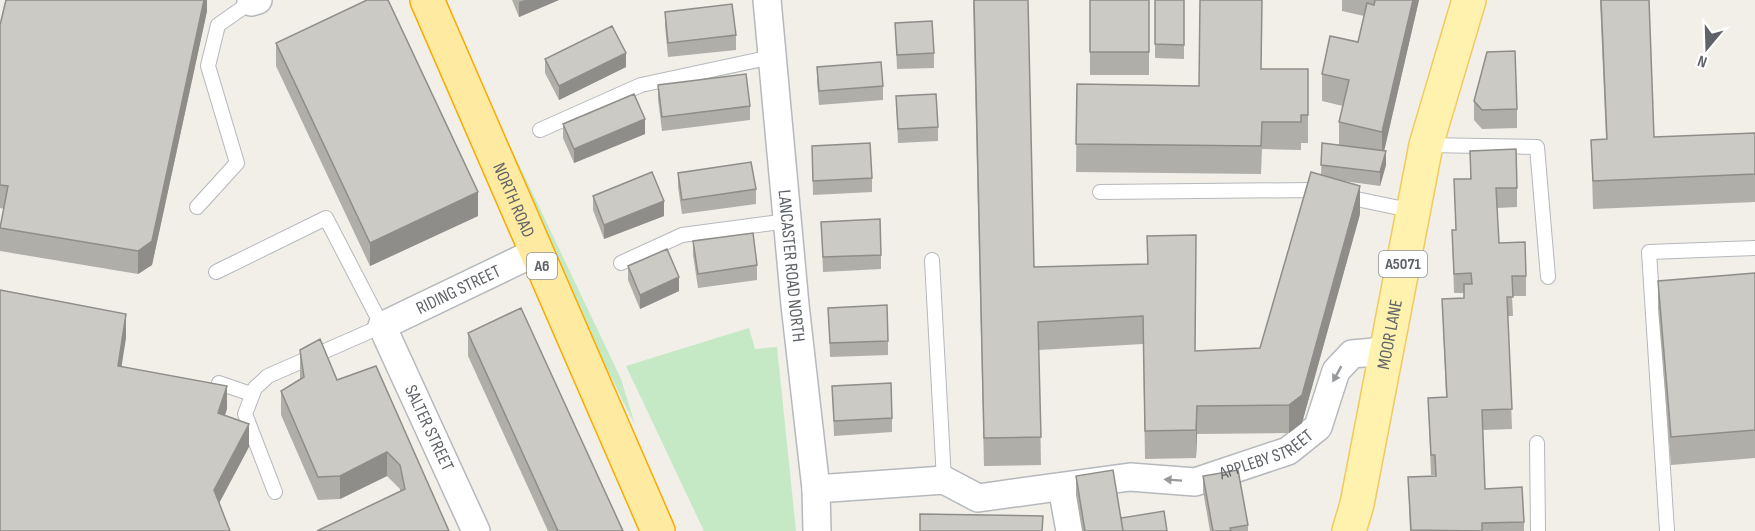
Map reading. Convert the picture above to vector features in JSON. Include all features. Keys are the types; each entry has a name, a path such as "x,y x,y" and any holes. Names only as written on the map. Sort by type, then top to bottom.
{"highway":[{"name":"NORTH ROAD","path":"427,0 658,531"}],"main road":[{"name":"MOOR LANE","path":"1349,531 1357,504 1426,145 1469,0"}],"street":[{"name":"LANCASTER ROAD NORTH","path":"767,0 816,489 817,531"},
{"name":"RIDING STREET","path":"382,326 536,252"},
{"name":"SALTER STREET","path":"382,326 476,531"},
{"name":"APPLEBY STREET","path":"944,480 978,498 1130,477 1195,482 1288,451 1318,427 1336,371 1352,354 1386,351"},
{"path":"816,489 944,480"},
{"path":"1062,487 1070,531"}],"lane":[{"path":"197,207 237,163 208,66 218,25 255,1"},
{"path":"540,130 641,85 772,57"},
{"path":"1426,145 1537,147 1548,277"},
{"path":"1100,192 1311,190 1414,210"},
{"path":"216,272 326,218 382,326 268,376 251,394 245,414 248,427 275,492"},
{"path":"621,263 682,235 788,221"},
{"path":"1667,531 1649,252 1755,248"},
{"path":"932,260 944,480"},
{"path":"219,383 251,394"},
{"path":"1538,443 1538,531"}],"green space":[{"path":"441,0 447,0 475,72 621,379 635,425 545,245"},
{"path":"749,328 755,349 777,347 796,531 704,531 626,366"}],"building":[{"path":"6,0 204,0 152,241 138,251 0,228 8,186 0,185 0,25"},
{"path":"367,0 388,0 478,192 370,243 276,43"},
{"path":"974,0 1028,0 1034,267 1148,264 1147,236 1196,235 1195,351 1260,348 1311,172 1360,186 1302,395 1289,405 1197,406 1196,430 1145,431 1143,316 1038,322 1041,437 984,438"},
{"path":"1090,0 1149,0 1149,52 1090,52"},
{"path":"1155,0 1184,0 1184,45 1155,44"},
{"path":"1200,0 1262,0 1261,69 1308,69 1308,115 1301,115 1301,122 1262,122 1261,146 1076,144 1077,84 1199,86"},
{"path":"1375,0 1413,0 1382,132 1339,122 1349,80 1322,74 1330,36 1358,42 1367,3 1374,5"},
{"path":"1601,0 1649,0 1654,137 1755,133 1755,174 1593,181 1591,140 1607,139"},
{"path":"732,4 736,35 668,43 665,12"},
{"path":"932,21 934,53 897,55 895,23"},
{"path":"612,26 626,53 559,86 545,59"},
{"path":"1515,51 1517,109 1482,110 1474,101 1487,52"},
{"path":"881,62 883,86 819,91 817,67"},
{"path":"746,74 750,106 662,117 658,85"},
{"path":"634,94 645,119 574,149 563,124"},
{"path":"936,94 938,127 898,129 896,96"},
{"path":"870,143 872,178 813,181 812,146"},
{"path":"1322,143 1386,151 1380,172 1321,165"},
{"path":"1516,149 1517,188 1496,188 1499,243 1525,242 1526,276 1512,276 1513,297 1507,297 1512,409 1482,410 1485,489 1522,487 1524,522 1482,523 1482,531 1411,530 1408,477 1436,476 1435,455 1431,455 1428,398 1447,397 1442,299 1464,298 1464,284 1472,284 1471,273 1454,274 1452,230 1456,230 1454,179 1471,179 1470,151"},
{"path":"751,162 756,189 682,200 678,173"},
{"path":"652,172 664,201 604,225 593,196"},
{"path":"880,219 881,255 823,257 821,222"},
{"path":"753,233 757,265 698,274 693,241"},
{"path":"667,249 679,277 640,295 628,266"},
{"path":"1755,273 1755,430 1671,437 1658,281"},
{"path":"0,290 126,314 118,366 227,386 218,413 249,424 214,490 230,531 0,531"},
{"path":"887,305 888,341 830,343 828,308"},
{"path":"521,308 623,531 558,531 468,333"},
{"path":"320,339 337,380 376,366 449,531 317,531 405,489 400,465 387,452 340,476 318,477 281,391 304,377 300,350"},
{"path":"891,383 892,418 834,421 832,386"},
{"path":"1113,470 1123,531 1085,531 1076,476"},
{"path":"1238,470 1248,525 1230,528 1231,531 1213,531 1203,476"},
{"path":"1164,511 1167,531 1123,531 1121,518"},
{"path":"920,514 1043,516 1042,531 920,531"}]}
